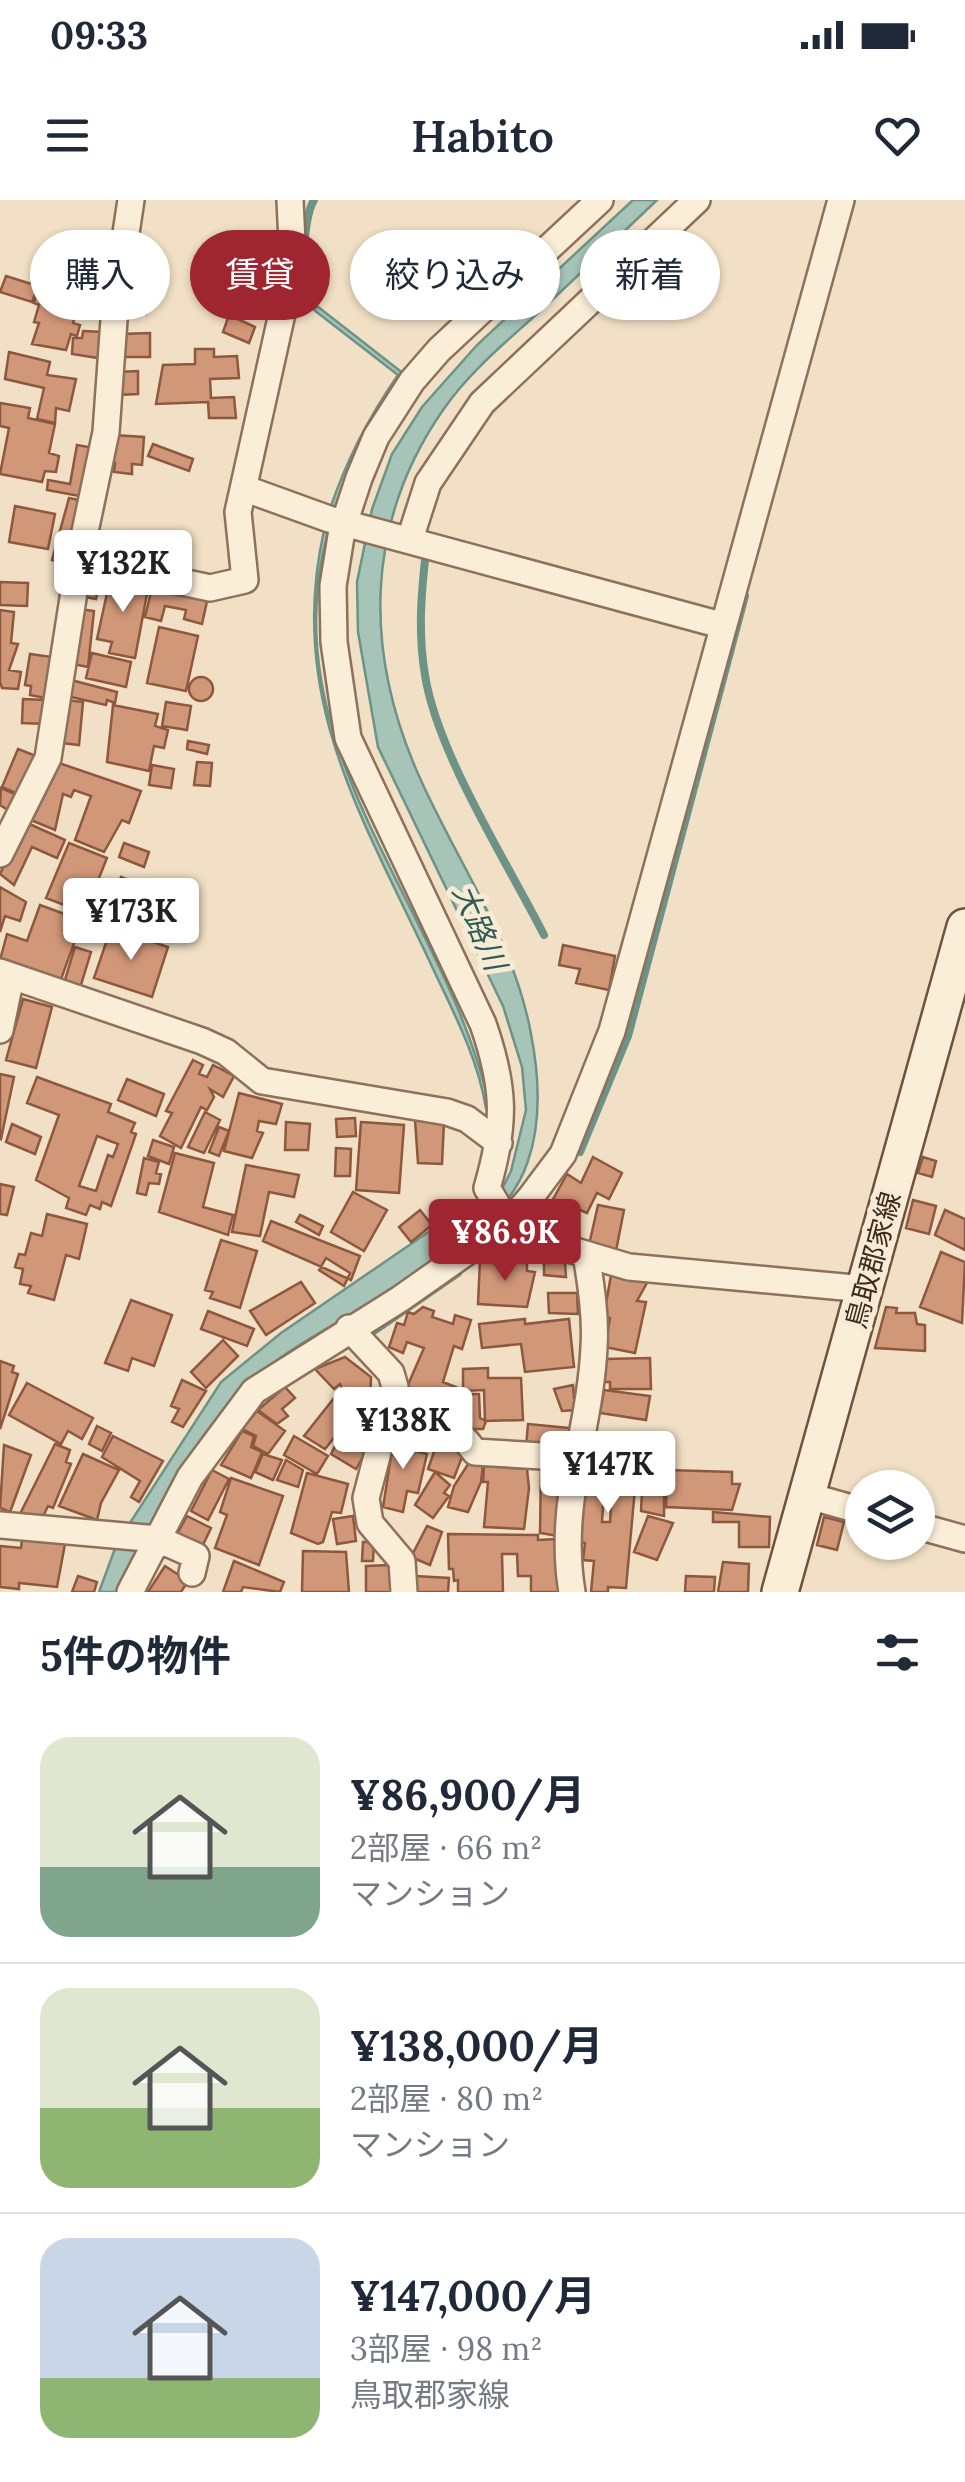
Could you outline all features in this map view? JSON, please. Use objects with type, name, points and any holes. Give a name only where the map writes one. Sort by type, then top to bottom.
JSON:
[{"type":"main road","name":"鳥取郡家線","points":[[780,1592],[964,934]]},
{"type":"street","points":[[0,854],[48,758],[79,560],[106,432],[115,306],[131,200]]},
{"type":"street","points":[[79,560],[210,588],[245,580],[238,512],[294,264],[290,200]]},
{"type":"street","points":[[600,200],[440,350],[412,382],[376,437],[345,523],[333,586],[334,642],[348,738],[483,1024],[502,1096],[500,1143],[488,1188],[506,1218],[586,1254],[629,1267],[864,1289]]},
{"type":"street","points":[[409,539],[428,483],[482,404],[698,200]]},
{"type":"street","points":[[130,1592],[190,1477],[254,1391],[348,1328],[400,1299],[506,1218],[563,1154],[612,1030],[841,200]]},
{"type":"street","points":[[246,490],[544,580],[722,625]]},
{"type":"street","points":[[0,1030],[6,975],[202,1041],[226,1052],[262,1081],[447,1112],[467,1118],[500,1143]]},
{"type":"street","points":[[572,1592],[566,1537],[594,1347],[586,1254]]},
{"type":"street","points":[[348,1328],[391,1373],[392,1398],[366,1498],[370,1523],[402,1561],[404,1592]]},
{"type":"street","points":[[392,1398],[440,1415],[459,1430],[474,1452],[576,1458]]},
{"type":"street","points":[[809,1496],[845,1506]]},
{"type":"street","points":[[0,1525],[158,1540],[196,1556],[192,1573]]},
{"type":"street","points":[[935,1531],[965,1539]]},
{"type":"water","points":[[633,200],[657,200],[625,230],[601,230]]},
{"type":"water","points":[[580,249],[580,273],[560,292],[560,268]]},
{"type":"water","points":[[330,316],[404,374],[363,433],[333,513],[329,512],[350,458],[367,425],[398,375],[327,320]]},
{"type":"water","name":"大路川","points":[[504,320],[530,320],[464,383],[417,453],[398,498],[386,543],[381,589],[382,636],[388,683],[419,776],[498,934],[523,999],[537,1081],[536,1130],[528,1161],[509,1197],[481,1229],[405,1283],[283,1356],[229,1403],[177,1479],[125,1592],[99,1592],[117,1543],[221,1382],[281,1333],[465,1207],[502,1189],[511,1171],[526,1110],[522,1067],[503,1006],[378,747],[358,632],[357,582],[372,509],[392,454],[422,407]]},
{"type":"water","points":[[324,531],[328,532],[316,611],[322,686],[342,758],[371,827],[439,965],[469,1036],[490,1108],[486,1108],[478,1073],[458,1022],[383,865],[339,760],[324,707],[315,651],[315,593]]},
{"type":"building","points":[[6,276],[30,284],[30,301],[0,292]]},
{"type":"building","points":[[74,320],[80,325],[77,336],[71,334],[66,350],[32,344],[39,323],[34,322]]},
{"type":"building","points":[[227,320],[240,320],[255,327],[249,343],[223,332]]},
{"type":"building","points":[[83,331],[104,332],[104,359],[72,354],[73,338],[82,338]]},
{"type":"building","points":[[150,333],[150,357],[120,357],[120,334]]},
{"type":"building","points":[[195,349],[214,349],[214,357],[237,356],[239,378],[210,379],[211,398],[234,397],[236,418],[209,418],[208,402],[156,404],[163,365],[195,364]]},
{"type":"building","points":[[9,352],[50,362],[47,375],[76,379],[69,411],[56,408],[55,423],[37,419],[44,388],[5,379]]},
{"type":"building","points":[[138,371],[138,394],[118,395],[117,372]]},
{"type":"building","points":[[0,403],[30,408],[28,418],[55,424],[49,453],[59,456],[56,472],[45,471],[42,482],[0,474],[9,428],[0,426]]},
{"type":"building","points":[[113,435],[144,437],[142,465],[132,464],[132,474],[114,472],[115,463],[110,462]]},
{"type":"building","points":[[153,444],[193,459],[189,471],[148,456]]},
{"type":"building","points":[[77,445],[94,448],[85,497],[47,490],[48,480],[70,484]]},
{"type":"building","points":[[69,498],[84,501],[67,563],[52,560]]},
{"type":"building","points":[[15,506],[55,514],[48,549],[9,542]]},
{"type":"building","points":[[87,566],[102,570],[96,599],[80,596]]},
{"type":"building","points":[[111,575],[149,583],[135,658],[109,653],[112,642],[97,639]]},
{"type":"building","points":[[0,582],[28,583],[27,606],[0,605]]},
{"type":"building","points":[[153,584],[208,597],[202,624],[184,619],[186,610],[165,606],[161,621],[145,617]]},
{"type":"building","points":[[80,609],[94,611],[88,667],[73,664]]},
{"type":"building","points":[[0,610],[14,612],[11,643],[18,644],[9,670],[21,672],[18,689],[2,688],[0,682]]},
{"type":"building","points":[[159,627],[198,636],[186,691],[147,683]]},
{"type":"building","points":[[92,653],[131,662],[126,687],[86,678]]},
{"type":"building","points":[[30,654],[52,657],[46,698],[30,695],[31,686],[25,685]]},
{"type":"building","points":[[201,677],[210,680],[210,698],[201,701],[192,698],[189,689],[192,680]]},
{"type":"building","points":[[71,680],[117,692],[115,703],[107,700],[106,705],[67,696]]},
{"type":"building","points":[[23,699],[46,700],[45,724],[22,723]]},
{"type":"building","points":[[66,700],[83,702],[79,745],[61,743]]},
{"type":"building","points":[[166,702],[191,706],[187,730],[162,726]]},
{"type":"building","points":[[113,705],[158,714],[155,726],[168,730],[164,748],[154,746],[149,771],[107,762]]},
{"type":"building","points":[[188,741],[209,745],[207,754],[187,749]]},
{"type":"building","points":[[18,749],[36,756],[20,795],[2,787]]},
{"type":"building","points":[[56,762],[141,791],[129,823],[122,820],[104,852],[75,840],[91,796],[74,790],[71,797],[63,794],[55,830],[26,818]]},
{"type":"building","points":[[197,762],[212,763],[210,786],[194,785]]},
{"type":"building","points":[[152,765],[174,769],[171,788],[149,785]]},
{"type":"building","points":[[1,788],[17,795],[11,812],[0,805]]},
{"type":"building","points":[[25,822],[65,840],[57,858],[32,847],[14,885],[0,874]]},
{"type":"building","points":[[69,843],[107,858],[85,913],[46,898]]},
{"type":"building","points":[[124,843],[149,852],[144,867],[119,857]]},
{"type":"building","points":[[121,877],[139,884],[129,914],[111,907]]},
{"type":"building","points":[[0,887],[26,902],[20,921],[5,916],[0,932]]},
{"type":"building","points":[[95,893],[111,899],[103,922],[87,915]]},
{"type":"building","points":[[40,905],[70,916],[64,930],[77,935],[60,982],[0,960],[7,934],[27,941]]},
{"type":"building","points":[[111,928],[168,947],[152,997],[94,978]]},
{"type":"building","points":[[563,945],[615,956],[609,990],[576,983],[580,969],[559,965]]},
{"type":"building","points":[[75,947],[91,952],[80,988],[64,983]]},
{"type":"building","points":[[23,999],[52,1007],[36,1068],[6,1060]]},
{"type":"building","points":[[193,1060],[203,1065],[199,1074],[207,1077],[213,1065],[234,1076],[223,1097],[210,1089],[214,1097],[207,1110],[201,1107],[181,1148],[160,1136],[172,1113],[166,1111]]},
{"type":"building","points":[[0,1074],[14,1077],[1,1139],[0,1138]]},
{"type":"building","points":[[37,1077],[111,1104],[108,1112],[135,1123],[131,1132],[136,1134],[111,1206],[102,1202],[100,1209],[90,1205],[86,1215],[66,1208],[69,1198],[36,1180],[59,1115],[27,1103]],"holes":[[[97,1136],[118,1144],[113,1157],[108,1155],[96,1191],[79,1186]]]},
{"type":"building","points":[[127,1079],[164,1094],[156,1116],[118,1100]]},
{"type":"building","points":[[239,1093],[282,1104],[276,1124],[259,1121],[257,1131],[263,1133],[252,1158],[224,1151]]},
{"type":"building","points":[[205,1112],[220,1120],[204,1153],[188,1147]]},
{"type":"building","points":[[355,1118],[356,1136],[337,1137],[336,1119]]},
{"type":"building","points":[[415,1120],[444,1122],[442,1164],[418,1163]]},
{"type":"building","points":[[286,1122],[310,1124],[308,1150],[285,1150]]},
{"type":"building","points":[[361,1122],[404,1125],[399,1193],[356,1190]]},
{"type":"building","points":[[12,1124],[41,1137],[35,1154],[6,1142]]},
{"type":"building","points":[[219,1127],[229,1131],[219,1156],[209,1152]]},
{"type":"building","points":[[153,1140],[174,1147],[169,1164],[148,1156]]},
{"type":"building","points":[[336,1148],[351,1149],[350,1176],[335,1176]]},
{"type":"building","points":[[175,1153],[214,1163],[203,1207],[233,1215],[228,1235],[159,1212]]},
{"type":"building","points":[[593,1157],[622,1173],[609,1199],[597,1193],[587,1213],[578,1209],[575,1214],[552,1201],[567,1174],[581,1183]]},
{"type":"building","points":[[923,1157],[936,1161],[932,1177],[918,1173]]},
{"type":"building","points":[[144,1158],[159,1162],[156,1173],[161,1174],[159,1184],[149,1183],[146,1195],[137,1193]]},
{"type":"building","points":[[246,1165],[299,1175],[294,1197],[269,1192],[260,1236],[232,1232]]},
{"type":"building","points":[[0,1184],[14,1187],[7,1215],[0,1214]]},
{"type":"building","points":[[353,1192],[387,1210],[364,1251],[331,1232]]},
{"type":"building","points":[[913,1200],[936,1206],[929,1234],[906,1228]]},
{"type":"building","points":[[598,1205],[624,1210],[616,1251],[589,1245]]},
{"type":"building","points":[[420,1210],[432,1225],[411,1242],[399,1227]]},
{"type":"building","points":[[945,1210],[965,1219],[965,1250],[935,1235]]},
{"type":"building","points":[[47,1214],[87,1224],[79,1259],[66,1255],[54,1300],[28,1293],[31,1286],[20,1284],[23,1269],[15,1267],[19,1254],[25,1255],[31,1233],[42,1236]]},
{"type":"building","points":[[300,1215],[323,1226],[319,1235],[296,1222]]},
{"type":"building","points":[[271,1221],[360,1256],[351,1280],[263,1241]]},
{"type":"building","points":[[221,1240],[257,1251],[240,1308],[210,1298],[213,1292],[205,1290]]},
{"type":"building","points":[[941,1252],[965,1262],[962,1323],[920,1307]]},
{"type":"building","points":[[326,1258],[350,1273],[344,1286],[319,1270]]},
{"type":"building","points":[[480,1260],[527,1263],[527,1271],[535,1272],[527,1307],[478,1304]]},
{"type":"building","points":[[565,1262],[566,1277],[544,1275],[544,1263]]},
{"type":"building","points":[[611,1275],[648,1281],[637,1301],[646,1302],[635,1353],[605,1347],[610,1318],[604,1316]]},
{"type":"building","points":[[301,1282],[315,1303],[266,1335],[250,1311]]},
{"type":"building","points":[[548,1293],[577,1293],[578,1314],[549,1313]]},
{"type":"building","points":[[131,1300],[172,1315],[154,1366],[132,1358],[128,1371],[105,1363]]},
{"type":"building","points":[[423,1307],[434,1311],[432,1317],[453,1324],[455,1315],[471,1320],[462,1349],[454,1346],[443,1382],[458,1388],[454,1403],[407,1387],[424,1348],[407,1342],[403,1353],[389,1347],[397,1323],[404,1325],[408,1312],[414,1314]]},
{"type":"building","points":[[886,1307],[897,1308],[896,1313],[915,1313],[917,1324],[925,1325],[925,1351],[875,1348]]},
{"type":"building","points":[[208,1311],[254,1329],[247,1346],[201,1329]]},
{"type":"building","points":[[525,1319],[525,1324],[569,1319],[574,1367],[525,1372],[521,1344],[482,1348],[479,1324]]},
{"type":"building","points":[[223,1340],[238,1356],[206,1388],[191,1372]]},
{"type":"building","points":[[345,1357],[371,1377],[370,1407],[349,1440],[337,1434],[325,1449],[304,1436],[342,1388],[340,1384],[334,1389],[315,1369]]},
{"type":"building","points":[[650,1358],[651,1389],[610,1389],[610,1382],[604,1382],[604,1359]]},
{"type":"building","points":[[0,1361],[14,1366],[12,1372],[18,1374],[0,1429]]},
{"type":"building","points":[[488,1368],[488,1378],[521,1378],[523,1420],[485,1421],[484,1390],[463,1391],[463,1369]]},
{"type":"building","points":[[182,1380],[206,1391],[183,1427],[172,1422],[179,1409],[171,1406]]},
{"type":"building","points":[[27,1383],[93,1418],[82,1439],[68,1431],[61,1444],[9,1415]]},
{"type":"building","points":[[573,1385],[575,1410],[562,1411],[554,1389]]},
{"type":"building","points":[[285,1387],[295,1398],[282,1409],[288,1416],[277,1424],[258,1410]]},
{"type":"building","points":[[604,1390],[650,1396],[646,1420],[600,1413]]},
{"type":"building","points":[[463,1394],[479,1394],[480,1418],[486,1421],[483,1429],[468,1429],[468,1418],[459,1417]]},
{"type":"building","points":[[257,1411],[285,1431],[268,1454],[253,1446],[256,1436],[242,1429]]},
{"type":"building","points":[[400,1412],[420,1417],[415,1434],[396,1429]]},
{"type":"building","points":[[436,1422],[465,1449],[454,1478],[428,1469],[435,1449],[426,1446]]},
{"type":"building","points":[[528,1424],[570,1428],[568,1447],[526,1447]]},
{"type":"building","points":[[97,1426],[111,1433],[102,1451],[89,1444]]},
{"type":"building","points":[[242,1431],[254,1436],[251,1447],[262,1452],[251,1478],[221,1465]]},
{"type":"building","points":[[395,1432],[413,1436],[410,1450],[427,1454],[418,1493],[407,1491],[403,1512],[383,1507]]},
{"type":"building","points":[[113,1436],[163,1461],[139,1502],[131,1497],[140,1481],[102,1457]]},
{"type":"building","points":[[294,1436],[328,1456],[317,1474],[284,1455]]},
{"type":"building","points":[[339,1438],[365,1453],[356,1469],[331,1454]]},
{"type":"building","points":[[55,1444],[70,1450],[66,1462],[71,1464],[53,1508],[48,1506],[41,1521],[20,1514]]},
{"type":"building","points":[[4,1445],[31,1455],[10,1512],[0,1508]]},
{"type":"building","points":[[595,1445],[638,1455],[626,1588],[608,1587],[608,1592],[591,1592],[594,1561],[583,1560],[585,1543],[578,1542],[583,1477],[588,1478]],"holes":[[[605,1477],[619,1478],[617,1490],[612,1490],[610,1522],[602,1522]]]},
{"type":"building","points":[[83,1454],[119,1470],[101,1503],[97,1520],[59,1506]]},
{"type":"building","points":[[263,1454],[282,1460],[273,1480],[255,1472]]},
{"type":"building","points":[[472,1458],[483,1465],[481,1482],[468,1512],[448,1507],[454,1486]]},
{"type":"building","points":[[286,1460],[303,1470],[298,1487],[277,1480]]},
{"type":"building","points":[[484,1466],[527,1469],[524,1529],[484,1527],[488,1482],[483,1482]]},
{"type":"building","points":[[541,1466],[561,1471],[558,1536],[540,1533]]},
{"type":"building","points":[[212,1470],[229,1479],[208,1520],[191,1511]]},
{"type":"building","points":[[667,1470],[732,1472],[732,1484],[740,1484],[732,1510],[666,1507]]},
{"type":"building","points":[[435,1472],[450,1485],[444,1493],[449,1496],[433,1518],[415,1505]]},
{"type":"building","points":[[307,1473],[348,1484],[341,1513],[332,1512],[323,1542],[318,1544],[291,1533]]},
{"type":"building","points":[[643,1473],[664,1475],[664,1516],[641,1511]]},
{"type":"building","points":[[231,1478],[283,1496],[259,1565],[215,1548],[227,1515],[220,1512]]},
{"type":"building","points":[[713,1512],[770,1517],[769,1547],[739,1547],[739,1522],[713,1522]]},
{"type":"building","points":[[187,1516],[211,1528],[201,1549],[176,1536]]},
{"type":"building","points":[[353,1516],[356,1541],[337,1544],[333,1519]]},
{"type":"building","points":[[648,1516],[673,1523],[657,1560],[634,1552]]},
{"type":"building","points":[[824,1517],[844,1522],[837,1550],[817,1545]]},
{"type":"building","points":[[427,1526],[442,1532],[430,1565],[411,1557]]},
{"type":"building","points":[[448,1534],[538,1535],[538,1540],[557,1539],[559,1592],[531,1592],[531,1576],[518,1576],[517,1554],[502,1554],[503,1592],[458,1592],[458,1580],[454,1581],[453,1569],[449,1569]]},
{"type":"building","points":[[22,1539],[65,1544],[57,1587],[19,1583],[19,1589],[0,1587],[0,1546],[21,1548]]},
{"type":"building","points":[[363,1542],[374,1542],[373,1561],[362,1561]]},
{"type":"building","points":[[303,1551],[346,1552],[349,1592],[302,1592]]},
{"type":"building","points":[[234,1561],[284,1582],[280,1592],[243,1587],[241,1592],[223,1592]]},
{"type":"building","points":[[723,1562],[749,1564],[748,1592],[718,1592]]},
{"type":"building","points":[[390,1565],[391,1592],[366,1592],[366,1566]]},
{"type":"building","points":[[165,1566],[188,1581],[181,1592],[148,1592]]},
{"type":"building","points":[[78,1576],[97,1582],[94,1592],[72,1592]]},
{"type":"building","points":[[415,1576],[449,1578],[448,1592],[414,1592]]},
{"type":"building","points":[[686,1576],[715,1577],[714,1592],[685,1592]]},
{"type":"waterway","points":[[306,230],[314,200]]},
{"type":"waterway","points":[[426,552],[422,644],[432,706],[475,807],[544,935]]},
{"type":"waterway","points":[[580,1152],[628,1036],[745,596]]},
{"type":"waterway","points":[[489,1250],[509,1243]]},
{"type":"waterway","points":[[371,1333],[458,1273]]}]
